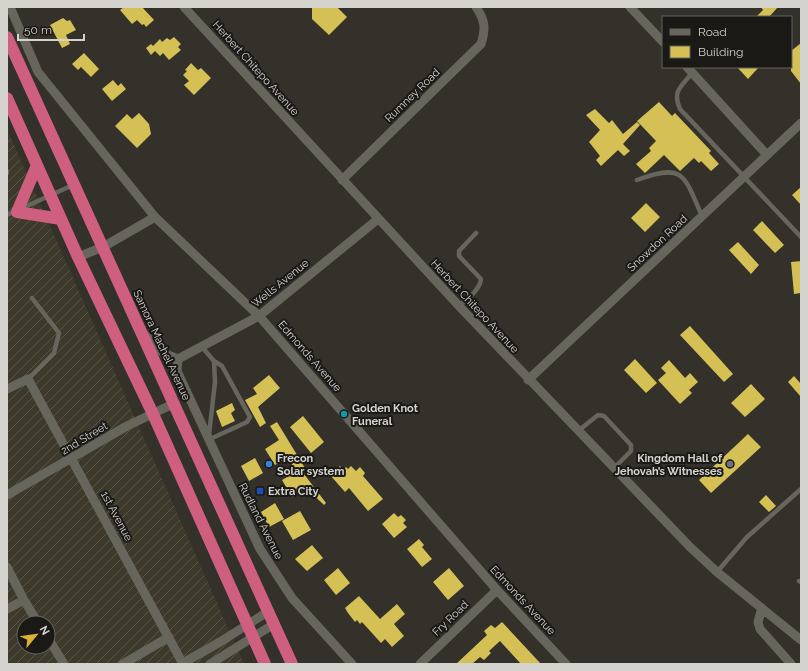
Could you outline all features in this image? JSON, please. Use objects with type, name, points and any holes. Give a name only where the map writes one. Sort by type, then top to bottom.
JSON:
[{"type":"highway","name":"Samora Machel Avenue","points":[[7,37],[175,403],[292,664]]},
{"type":"highway","points":[[8,102],[78,257],[153,414],[265,664]]},
{"type":"highway","points":[[37,165],[12,213],[61,219]]},
{"type":"street","name":"Edmonds Avenue","points":[[10,7],[38,72],[155,217],[259,316],[497,590],[566,664]]},
{"type":"street","name":"Herbert Chitepo Avenue","points":[[184,7],[528,380],[690,547],[717,572],[801,640]]},
{"type":"street","name":"Rumney Road","points":[[342,180],[481,44],[485,31],[484,20],[476,7]]},
{"type":"street","points":[[630,7],[662,41]]},
{"type":"street","points":[[689,70],[767,155]]},
{"type":"street","name":"Snowdon Road","points":[[528,380],[801,123]]},
{"type":"street","points":[[78,257],[103,247],[155,217]]},
{"type":"street","name":"Wells Avenue","points":[[178,359],[259,316],[378,219]]},
{"type":"street","points":[[142,332],[163,353],[178,359]]},
{"type":"street","name":"Rudland Avenue","points":[[178,359],[177,371],[260,549],[275,575],[292,598],[352,664]]},
{"type":"street","points":[[7,389],[28,380]]},
{"type":"street","name":"1st Avenue","points":[[28,380],[73,459],[183,663]]},
{"type":"street","name":"2nd Street","points":[[7,495],[73,459],[127,426],[175,403]]},
{"type":"street","points":[[7,566],[33,615]]},
{"type":"street","name":"Fry Road","points":[[420,664],[497,590]]},
{"type":"street","points":[[7,609],[24,600]]},
{"type":"street","points":[[762,608],[758,622],[760,630],[791,664]]},
{"type":"street","points":[[183,663],[247,626],[269,611]]},
{"type":"street","points":[[210,664],[274,624]]},
{"type":"street","points":[[123,664],[169,637]]},
{"type":"street","points":[[56,651],[64,664]]},
{"type":"lane","points":[[689,70],[677,92],[676,99],[680,109],[801,236]]},
{"type":"lane","points":[[637,180],[658,172],[672,171],[686,181],[702,216]]},
{"type":"lane","points":[[12,213],[74,184]]},
{"type":"lane","points":[[459,306],[474,292],[481,279],[460,256],[459,251],[476,233]]},
{"type":"lane","points":[[28,380],[54,352],[59,333],[32,298]]},
{"type":"lane","points":[[202,347],[214,361],[222,366],[250,417],[247,422],[208,440]]},
{"type":"lane","points":[[208,440],[215,382],[214,361]]},
{"type":"lane","points":[[578,431],[598,415],[604,416],[631,444],[632,448],[631,451],[614,468]]},
{"type":"lane","points":[[717,572],[747,537],[801,489]]},
{"type":"shaded area","points":[[7,129],[244,664],[7,664]]},
{"type":"building","points":[[124,7],[142,7],[154,20],[146,27],[137,20],[132,24],[120,10]]},
{"type":"building","points":[[312,7],[337,7],[347,17],[329,35],[312,19]]},
{"type":"building","points":[[761,7],[778,7],[770,16],[757,16],[763,10]]},
{"type":"building","points":[[63,18],[67,21],[70,20],[76,30],[66,35],[70,44],[62,48],[50,25]]},
{"type":"building","points":[[174,37],[181,44],[178,47],[181,50],[169,60],[163,53],[160,56],[155,51],[151,55],[146,48],[151,44],[153,46],[160,39],[162,42],[167,38],[170,40]]},
{"type":"building","points":[[801,43],[801,84],[791,71],[792,50]]},
{"type":"building","points":[[84,53],[99,69],[91,77],[81,67],[78,70],[72,64]]},
{"type":"building","points":[[191,63],[198,70],[201,68],[211,78],[194,95],[184,85],[189,81],[183,75]]},
{"type":"building","points":[[738,68],[758,68],[748,79]]},
{"type":"building","points":[[113,80],[118,86],[121,83],[126,89],[112,101],[102,89]]},
{"type":"building","points":[[659,102],[672,116],[675,113],[711,151],[709,153],[719,164],[711,171],[701,161],[699,163],[694,158],[680,171],[664,155],[645,173],[636,164],[651,151],[649,148],[656,141],[637,121]]},
{"type":"building","points":[[595,109],[609,123],[612,120],[623,134],[637,122],[640,125],[623,144],[630,151],[624,156],[618,150],[601,166],[596,160],[600,156],[589,142],[600,130],[586,115]]},
{"type":"building","points":[[139,113],[149,124],[151,134],[137,148],[115,126],[127,114],[132,119]]},
{"type":"building","points":[[801,187],[801,205],[792,195]]},
{"type":"building","points":[[646,203],[660,217],[645,232],[631,218]]},
{"type":"building","points":[[762,221],[784,245],[775,253],[753,230]]},
{"type":"building","points":[[738,242],[759,265],[751,274],[729,250]]},
{"type":"building","points":[[801,261],[801,293],[794,294],[791,262]]},
{"type":"building","points":[[690,326],[733,374],[724,382],[680,335]]},
{"type":"building","points":[[635,359],[657,383],[646,393],[624,370]]},
{"type":"building","points":[[669,360],[685,378],[690,373],[698,382],[689,390],[692,393],[680,404],[658,380],[666,373],[661,368]]},
{"type":"building","points":[[269,375],[280,388],[258,407],[266,423],[260,427],[245,400],[257,394],[253,388]]},
{"type":"building","points":[[794,376],[801,384],[801,397],[788,382]]},
{"type":"building","points":[[751,384],[765,399],[745,417],[731,403]]},
{"type":"building","points":[[232,403],[235,410],[231,413],[235,421],[222,427],[216,411]]},
{"type":"building","points":[[303,416],[324,442],[311,453],[290,427]]},
{"type":"building","points":[[277,422],[305,468],[301,470],[326,503],[324,505],[307,489],[292,497],[282,480],[296,472],[288,457],[275,465],[265,449],[279,440],[270,426]]},
{"type":"building","name":"Kingdom Hall of Jehovah’s Witnesses","points":[[748,434],[761,447],[711,493],[699,480]]},
{"type":"building","points":[[255,458],[263,473],[249,481],[241,466]]},
{"type":"building","points":[[340,466],[343,470],[346,467],[348,469],[351,466],[356,471],[360,467],[365,473],[363,476],[383,499],[368,511],[349,488],[345,492],[330,475]]},
{"type":"building","points":[[766,495],[776,506],[769,512],[759,502]]},
{"type":"building","points":[[275,503],[284,519],[269,527],[261,512]]},
{"type":"building","points":[[300,511],[311,530],[293,540],[282,521]]},
{"type":"building","points":[[394,513],[398,517],[401,515],[406,520],[403,523],[407,527],[394,538],[382,524]]},
{"type":"building","points":[[419,539],[424,545],[422,547],[432,559],[422,567],[407,549]]},
{"type":"building","points":[[312,545],[323,558],[307,571],[295,559]]},
{"type":"building","points":[[338,568],[350,583],[336,595],[324,580]]},
{"type":"building","points":[[449,568],[464,586],[448,600],[433,582]]},
{"type":"building","points":[[359,596],[380,619],[397,604],[405,614],[394,624],[404,636],[392,647],[385,639],[381,643],[362,622],[360,624],[357,620],[355,622],[348,613],[345,608]]},
{"type":"building","points":[[502,622],[541,664],[521,664],[500,641],[489,651],[491,653],[484,660],[480,657],[472,664],[456,664],[487,635],[484,631],[491,625],[495,628]]},
{"type":"place","name":"Golden Knot Funeral","points":[[344,414]]},
{"type":"place","name":"Frecon Solar system","points":[[269,464]]},
{"type":"place","name":"Kingdom Hall of Jehovah’s Witnesses","points":[[730,464]]},
{"type":"place","name":"Extra City","points":[[260,491]]}]
